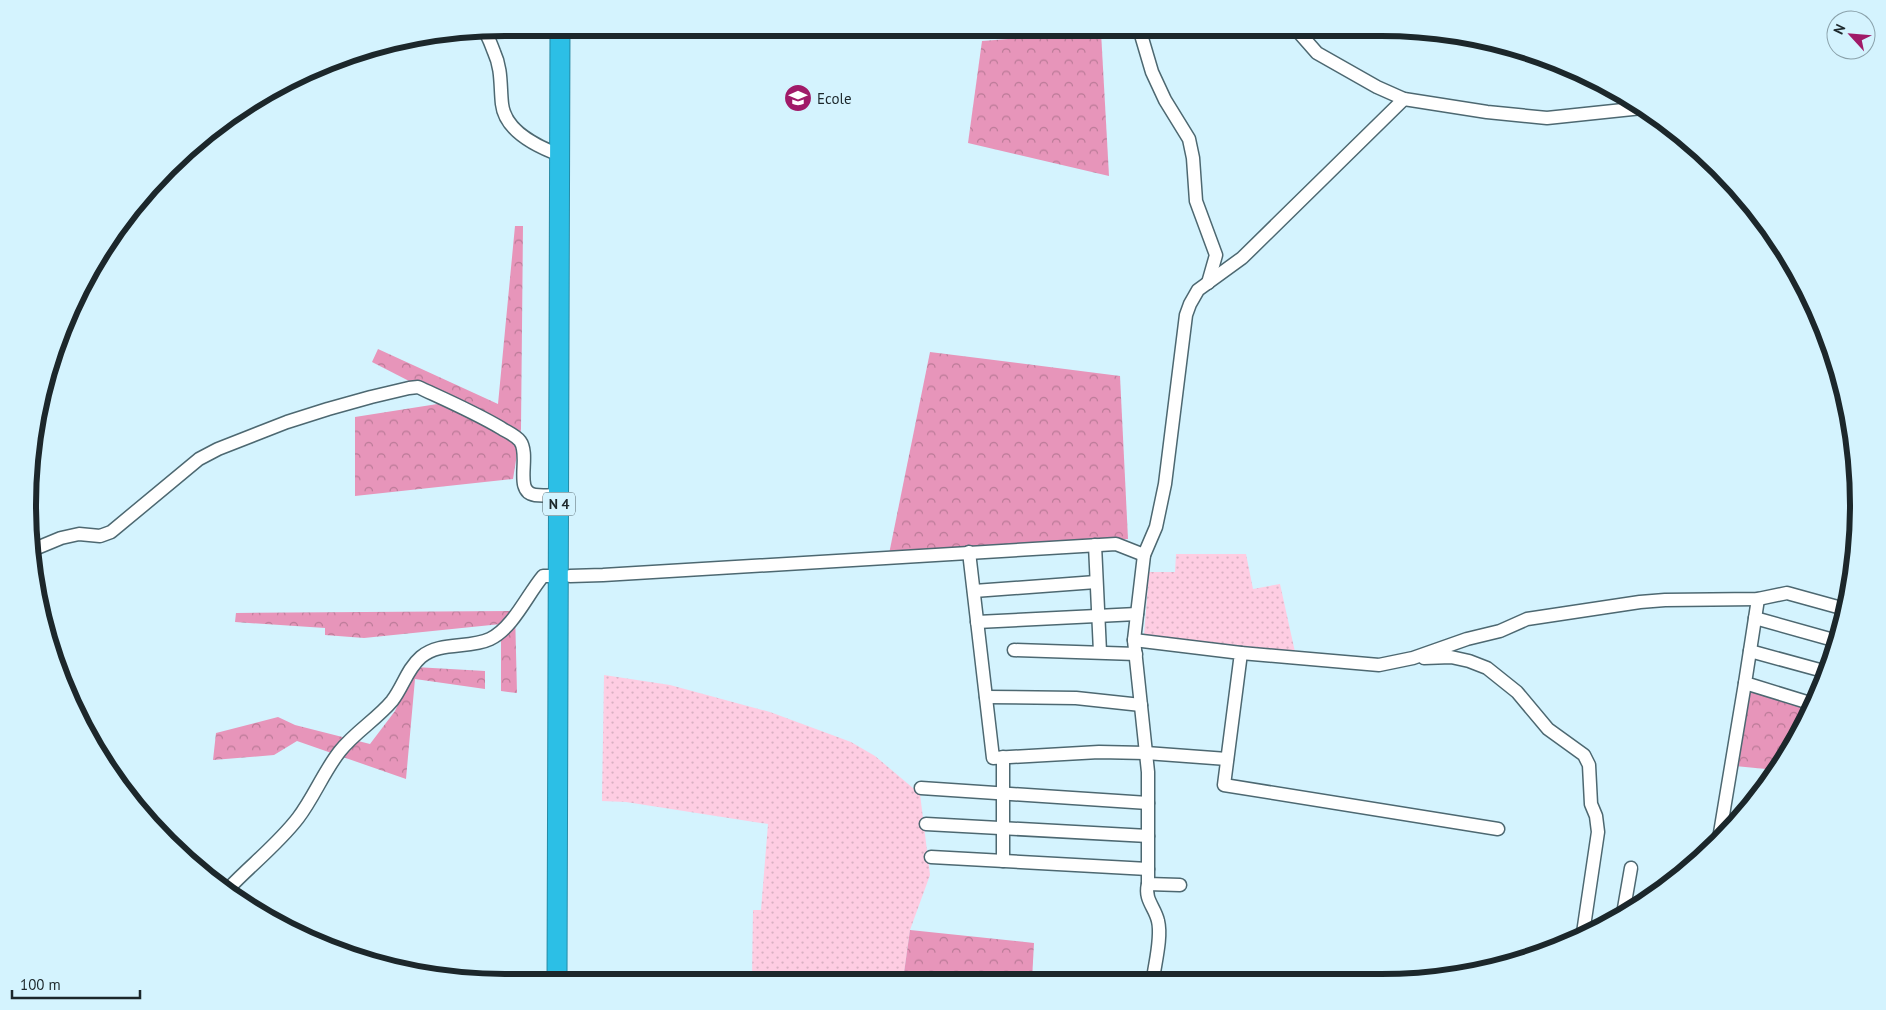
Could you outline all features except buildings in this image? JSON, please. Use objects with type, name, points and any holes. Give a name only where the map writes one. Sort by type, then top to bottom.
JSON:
[{"type":"highway","name":"N 4","points":[[560,36],[559,495],[564,576],[568,600],[570,974]]},
{"type":"highway","name":"N 4","points":[[557,974],[573,204],[572,36]]},
{"type":"street","points":[[1141,36],[1152,72],[1165,100],[1189,139],[1193,158],[1196,201],[1216,255],[1208,283]]},
{"type":"street","points":[[1302,36],[1317,53],[1404,99],[1487,112],[1547,118],[1631,109]]},
{"type":"street","points":[[487,37],[498,61],[502,107],[507,118],[518,132],[538,147],[560,155]]},
{"type":"street","points":[[1154,974],[1160,928],[1158,918],[1146,893],[1148,884],[1148,803],[1146,753],[1134,640],[1144,555],[1156,527],[1165,484],[1186,315],[1198,290],[1242,258],[1404,99]]},
{"type":"street","points":[[38,547],[61,538],[79,534],[100,536],[111,532],[199,459],[218,449],[287,422],[371,397],[418,387],[479,416],[516,437],[522,443],[525,458],[523,483],[526,490],[533,495],[559,495]]},
{"type":"street","points":[[232,885],[250,866],[278,842],[299,817],[338,752],[350,738],[392,701],[409,670],[422,656],[453,645],[480,642],[498,634],[518,611],[543,576],[718,569],[1116,544],[1144,555]]},
{"type":"street","points":[[1094,545],[1100,652]]},
{"type":"street","points":[[969,552],[993,758],[1099,752],[1146,753],[1228,759]]},
{"type":"street","points":[[974,591],[1096,582]]},
{"type":"street","points":[[1134,640],[1241,653],[1379,665],[1413,658],[1467,639],[1500,631],[1527,619],[1665,600],[1758,599],[1786,593],[1838,607]]},
{"type":"street","points":[[1721,827],[1758,599]]},
{"type":"street","points":[[977,622],[1137,614]]},
{"type":"street","points":[[1755,618],[1830,639]]},
{"type":"street","points":[[1014,650],[1136,654]]},
{"type":"street","points":[[1750,651],[1820,670]]},
{"type":"street","points":[[1241,653],[1224,785],[1498,829]]},
{"type":"street","points":[[1413,658],[1451,657],[1469,661],[1486,668],[1517,692],[1548,729],[1584,755],[1589,765],[1591,804],[1596,816],[1598,832],[1584,927]]},
{"type":"street","points":[[1745,683],[1806,702]]},
{"type":"street","points":[[986,697],[1076,698],[1141,705]]},
{"type":"street","points":[[1003,758],[1003,861]]},
{"type":"street","points":[[920,788],[1148,803]]},
{"type":"street","points":[[926,824],[1148,836]]},
{"type":"street","points":[[931,857],[1148,869]]},
{"type":"street","points":[[1625,905],[1631,868]]},
{"type":"street","points":[[1148,884],[1180,885]]},
{"type":"shaded area","points":[[1176,554],[1246,554],[1253,589],[1280,584],[1295,652],[1144,635],[1149,572],[1175,572]]},
{"type":"shaded area","points":[[604,675],[670,685],[770,712],[851,742],[875,756],[920,794],[930,875],[910,930],[904,974],[752,974],[753,910],[761,910],[768,824],[626,802],[602,801]]},
{"type":"green space","points":[[1048,36],[1101,36],[1109,176],[968,143],[982,41]]},
{"type":"green space","points":[[515,226],[523,226],[521,429],[513,479],[355,496],[355,417],[450,402],[372,362],[378,349],[498,404]]},
{"type":"green space","points":[[930,352],[1120,376],[1128,539],[889,554]]},
{"type":"green space","points":[[515,611],[517,693],[501,691],[501,624],[364,638],[325,635],[325,628],[235,622],[236,613]]},
{"type":"green space","points":[[415,667],[485,671],[485,689],[415,679],[406,779],[297,741],[274,755],[213,760],[216,733],[278,717],[295,725],[370,744],[395,711]]},
{"type":"green space","points":[[1748,687],[1804,705],[1787,739],[1768,769],[1735,766]]},
{"type":"green space","points":[[910,930],[1034,943],[1032,974],[904,974]]},
{"type":"place","name":"Ecole","points":[[798,98]]}]
